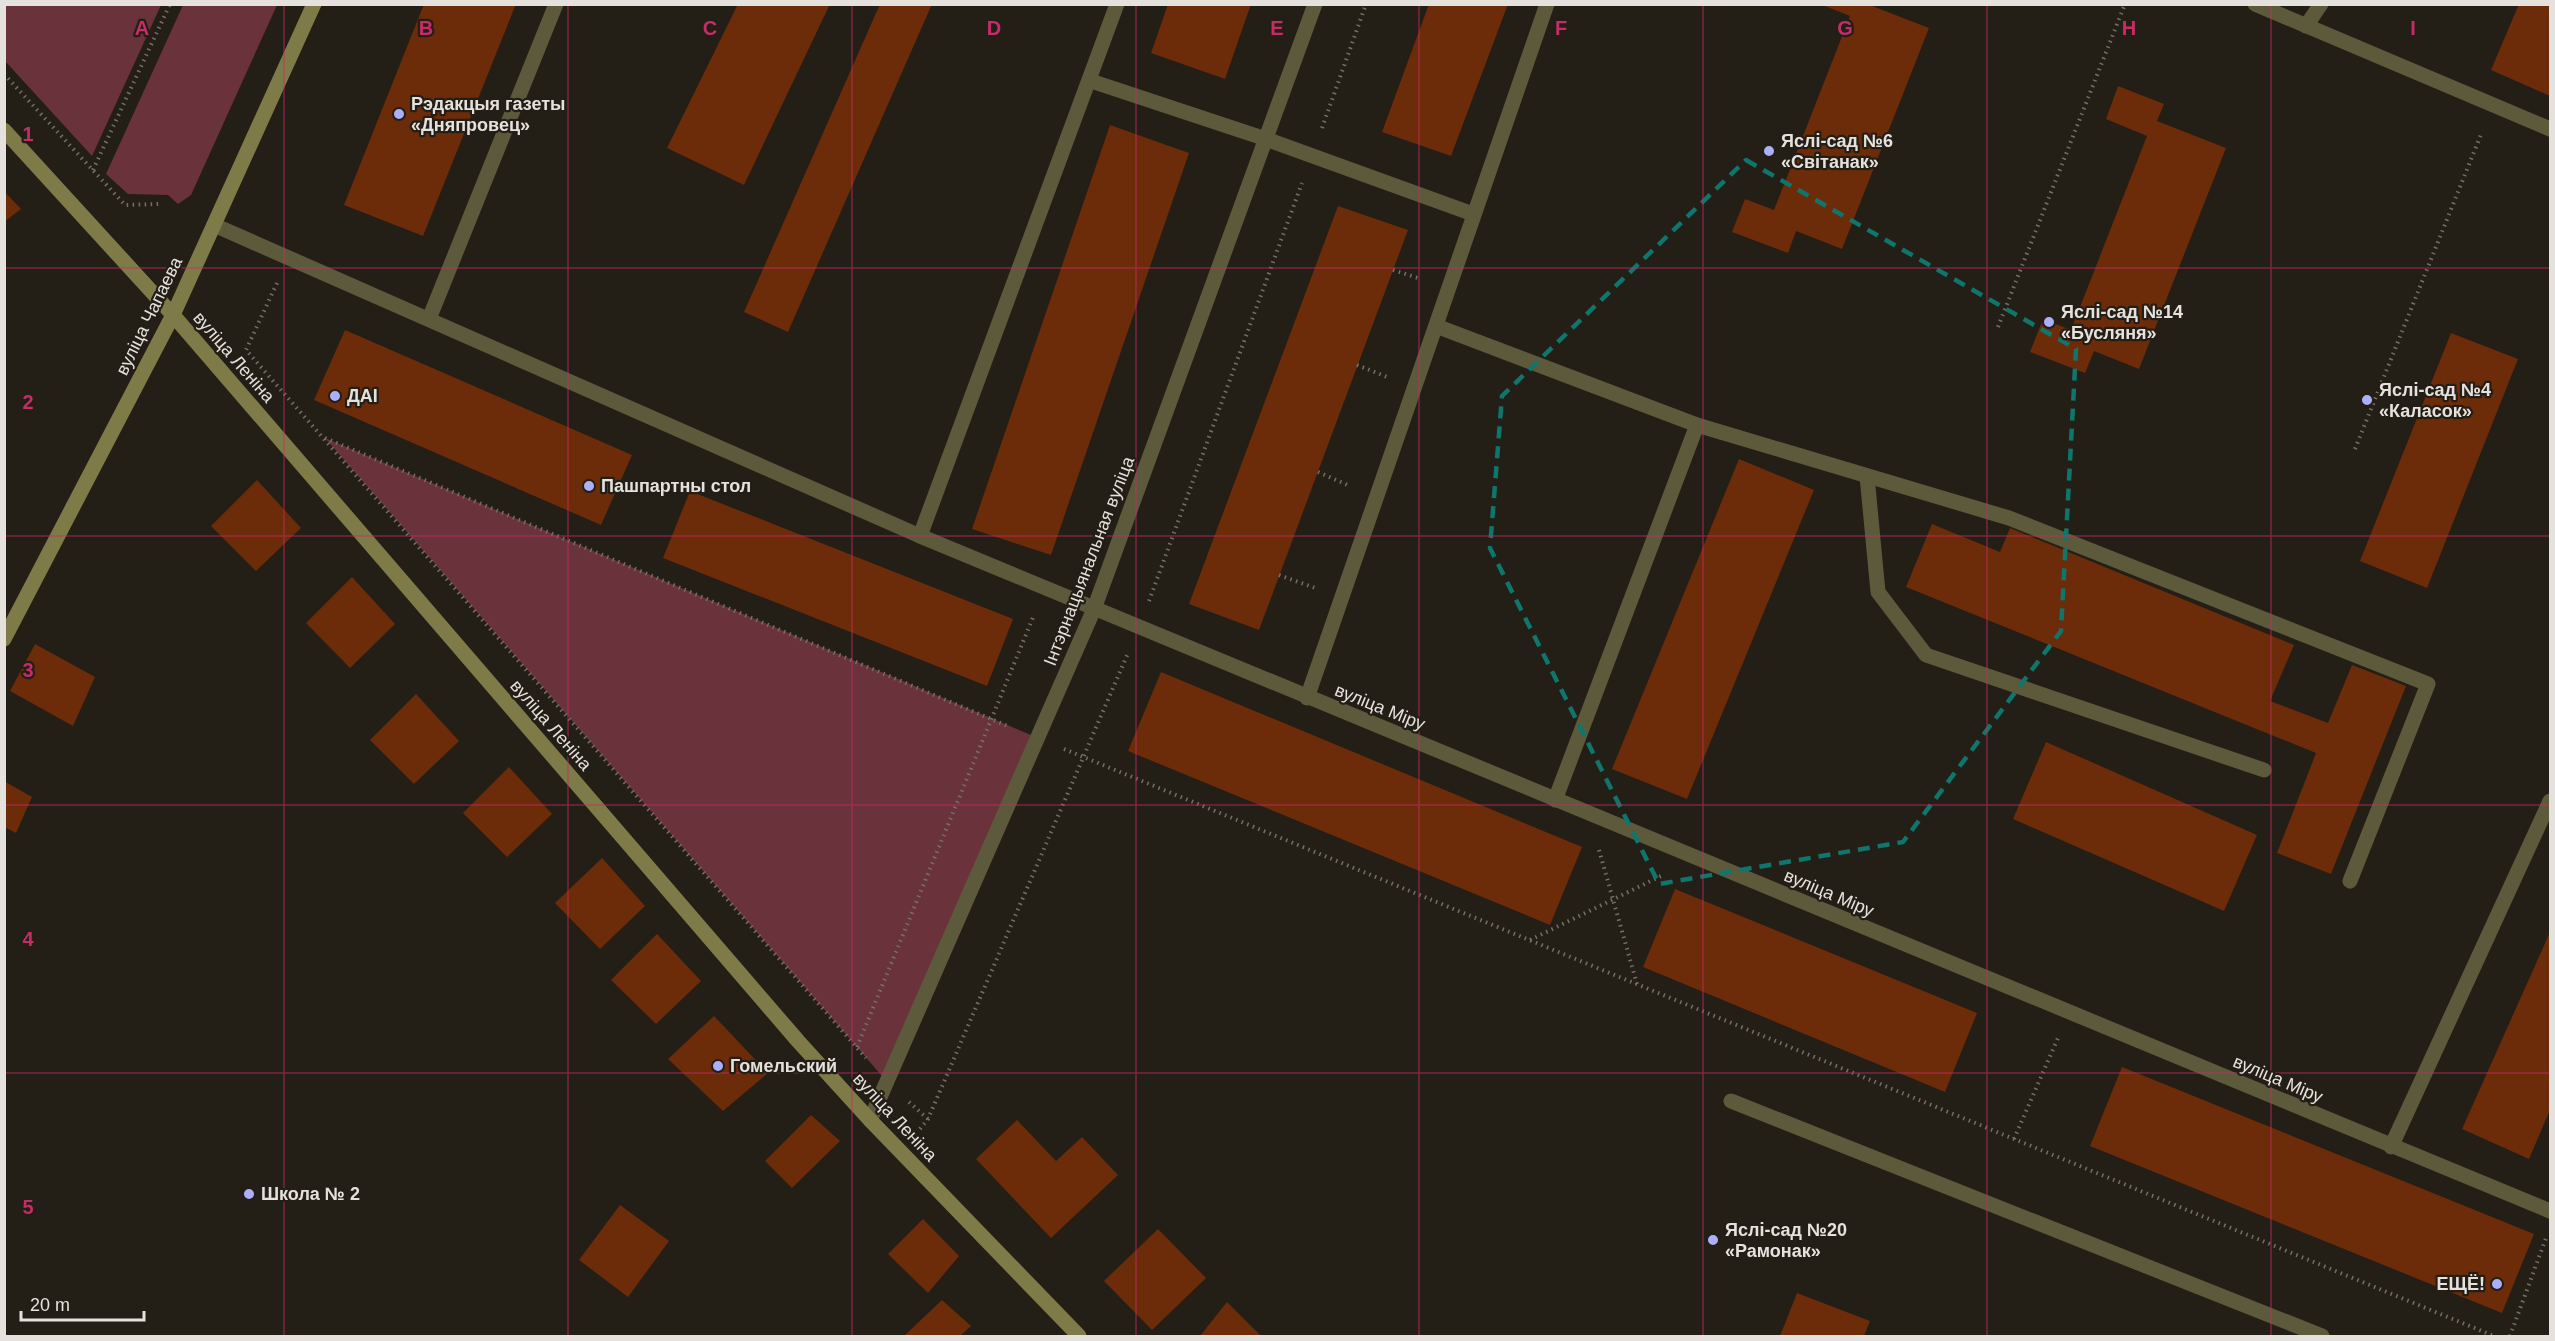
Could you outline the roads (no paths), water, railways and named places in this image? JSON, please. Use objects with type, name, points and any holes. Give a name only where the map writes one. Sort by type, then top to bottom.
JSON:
[{"type":"street","name":"вуліца Чапаева","points":[[4,639],[173,315],[314,4]]},
{"type":"street","points":[[429,320],[556,4]]},
{"type":"street","points":[[920,536],[1091,81],[1117,4]]},
{"type":"street","name":"Інтэрнацыянальная вуліца","points":[[870,1120],[1094,609],[1316,4]]},
{"type":"street","points":[[1307,698],[1547,4]]},
{"type":"street","points":[[2255,4],[2550,129]]},
{"type":"street","points":[[2306,26],[2320,4]]},
{"type":"street","points":[[1091,81],[1266,139],[1473,214]]},
{"type":"street","name":"вуліца Леніна","points":[[4,130],[173,315],[790,1032],[870,1120],[1079,1336]]},
{"type":"street","name":"вуліца Міру","points":[[214,225],[920,536],[2069,1014],[2550,1211]]},
{"type":"street","points":[[1436,326],[1697,425],[2008,518],[2428,684],[2350,881]]},
{"type":"street","points":[[1555,800],[1697,425]]},
{"type":"street","points":[[1867,476],[1878,592],[1926,655],[2264,770]]},
{"type":"street","points":[[2391,1147],[2550,801]]},
{"type":"street","points":[[1731,1101],[2322,1336]]},
{"type":"place","name":"Рэдакцыя газеты «Дняпровец»","points":[[399,114]]},
{"type":"place","name":"Яслі-сад №6 «Світанак»","points":[[1769,151]]},
{"type":"place","name":"Яслі-сад №14 «Бусляня»","points":[[2049,322]]},
{"type":"place","name":"ДАІ","points":[[335,396]]},
{"type":"place","name":"Яслі-сад №4 «Каласок»","points":[[2367,400]]},
{"type":"place","name":"Пашпартны стол","points":[[589,486]]},
{"type":"place","name":"Гомельский","points":[[718,1066]]},
{"type":"place","name":"Школа № 2","points":[[249,1194]]},
{"type":"place","name":"Яслі-сад №20 «Рамонак»","points":[[1713,1240]]},
{"type":"place","name":"ЕЩЁ!","points":[[2497,1284]]}]
